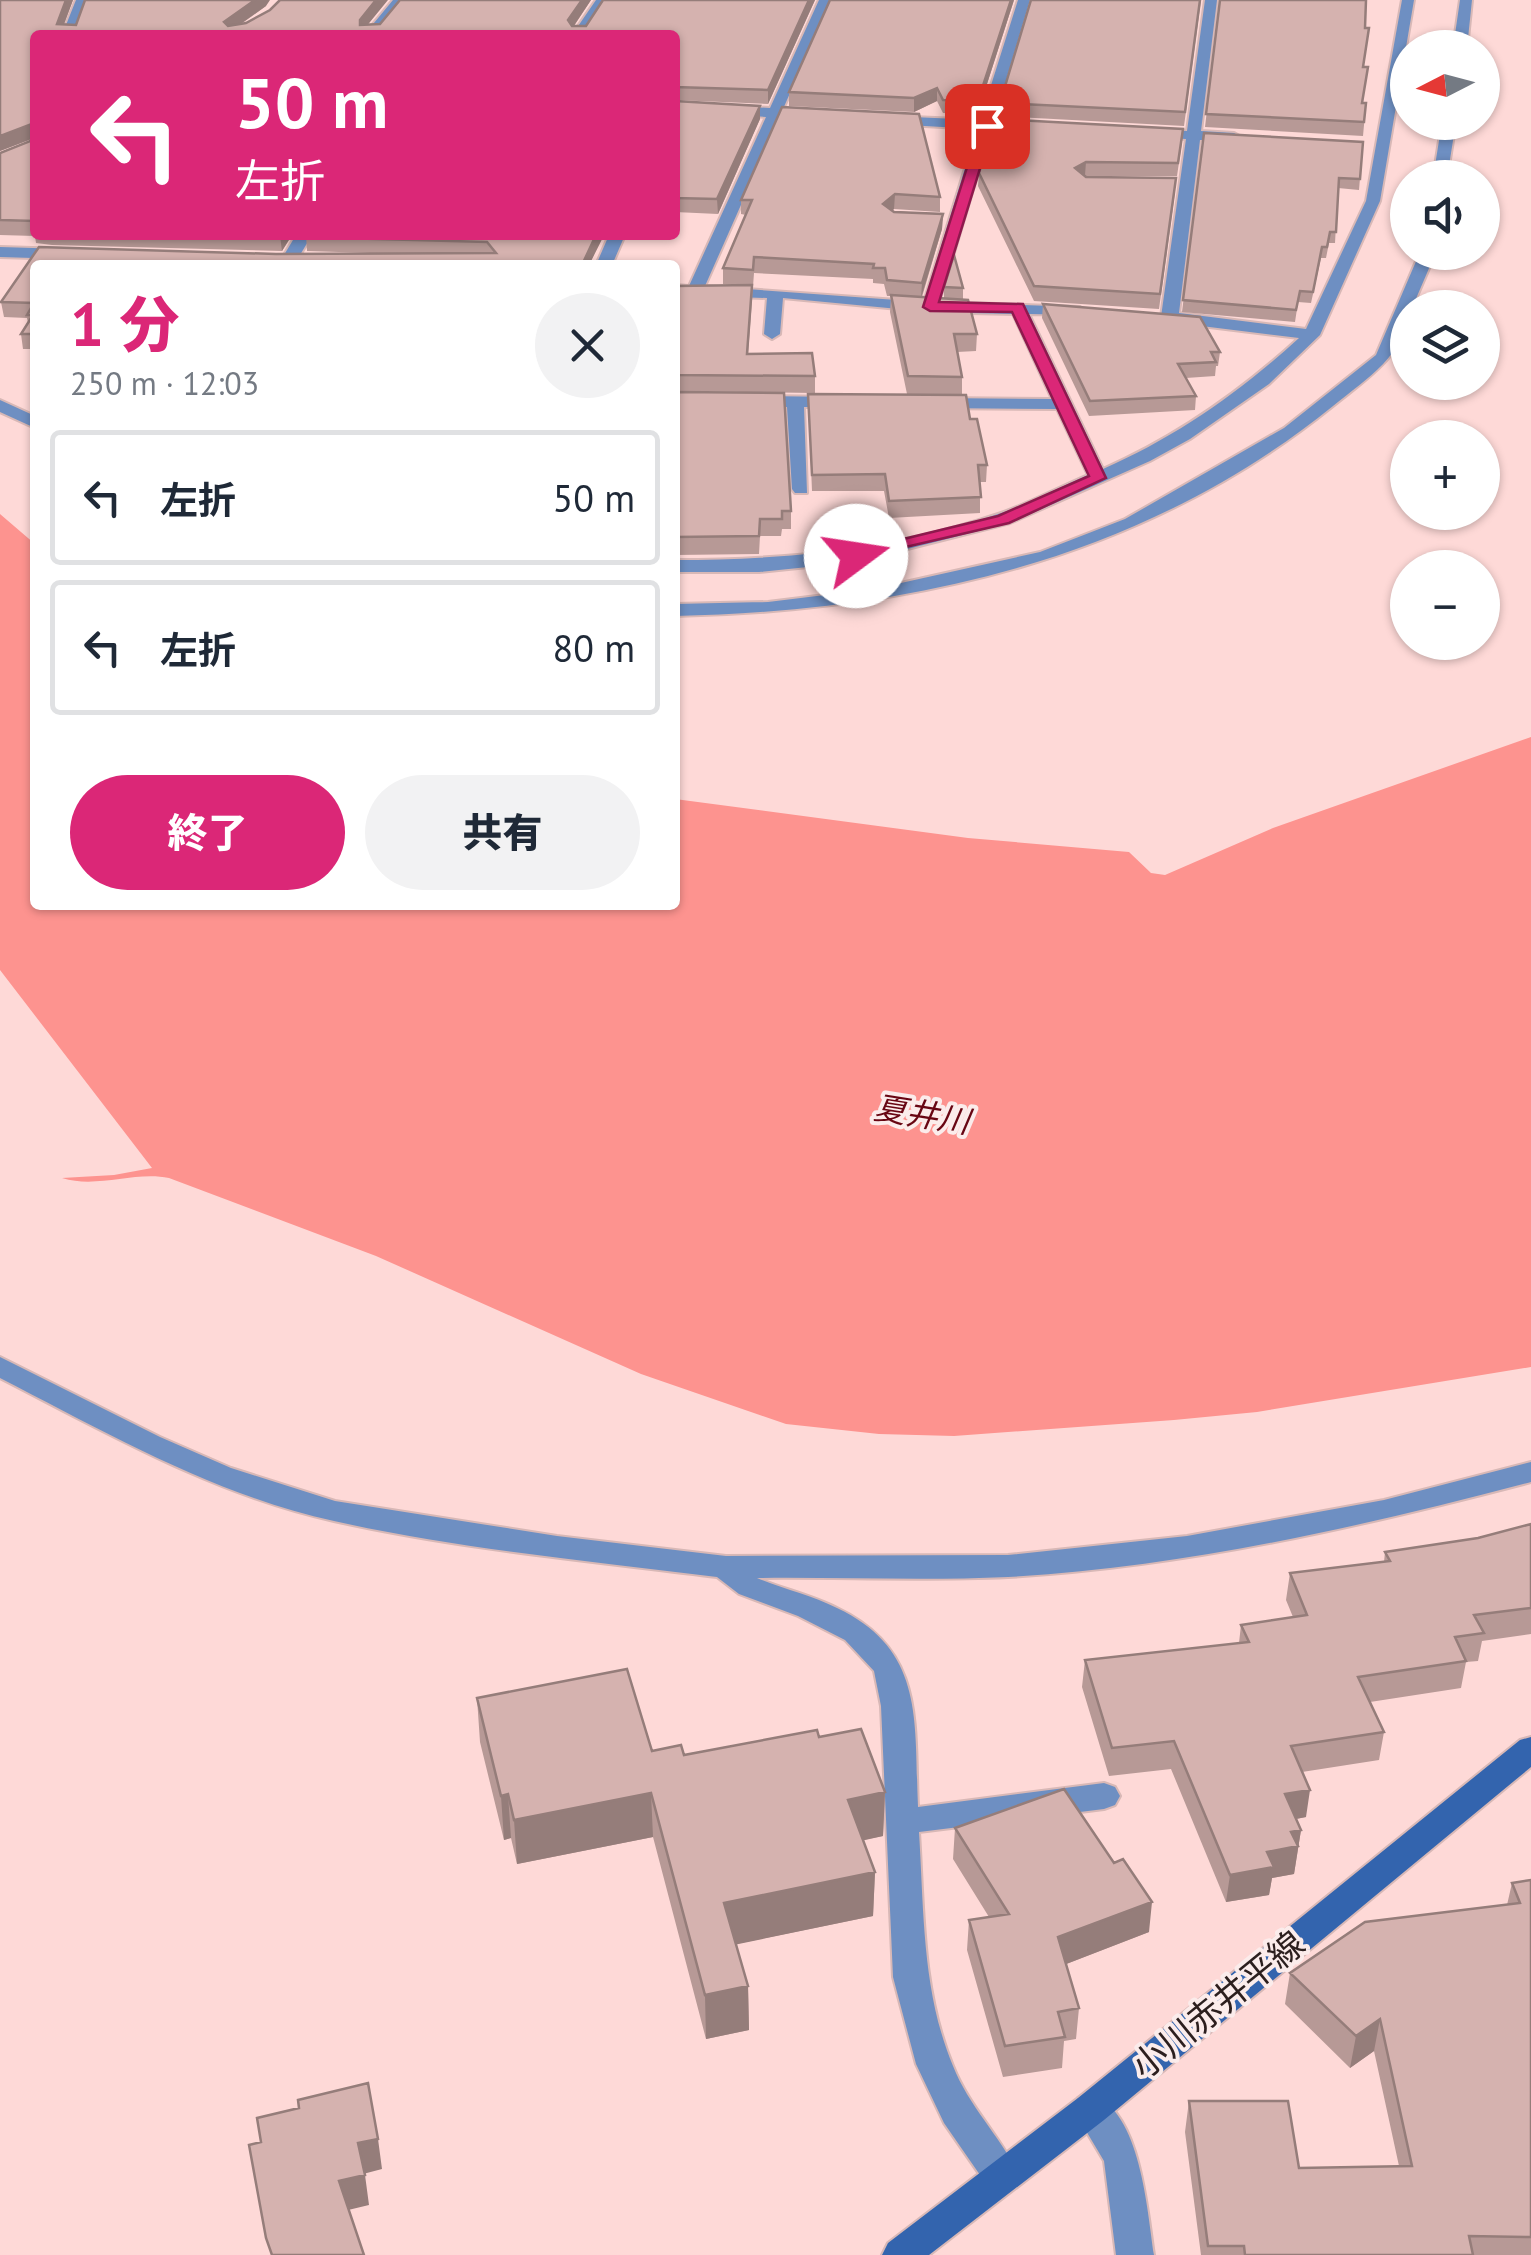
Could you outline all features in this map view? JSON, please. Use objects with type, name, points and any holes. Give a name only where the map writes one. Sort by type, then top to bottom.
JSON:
[{"type":"main road","name":"小川赤井平線","points":[[901,2255],[1091,2108],[1531,1749]]},
{"type":"street","points":[[71,30],[82,0]]},
{"type":"street","points":[[375,30],[400,0]]},
{"type":"street","points":[[581,30],[602,0]]},
{"type":"street","points":[[695,291],[825,0]]},
{"type":"street","points":[[930,307],[949,221],[987,126],[1024,0]]},
{"type":"street","points":[[1211,0],[1192,135],[1178,184],[1162,316],[1312,335]]},
{"type":"street","points":[[680,566],[759,566],[856,556],[1004,520],[1184,435],[1263,380],[1312,335],[1372,201],[1408,0]]},
{"type":"street","points":[[1462,30],[1466,0]]},
{"type":"street","points":[[680,107],[834,116]]},
{"type":"street","points":[[872,119],[1043,128]]},
{"type":"street","points":[[1136,132],[1250,138]]},
{"type":"street","points":[[1366,144],[1385,145]]},
{"type":"street","points":[[284,260],[300,240]]},
{"type":"street","points":[[0,252],[80,254]]},
{"type":"street","points":[[680,610],[768,608],[874,595],[1046,556],[1132,523],[1290,432],[1382,356],[1420,270]]},
{"type":"street","points":[[680,290],[775,293],[930,307],[1100,311]]},
{"type":"street","points":[[772,334],[775,293]]},
{"type":"street","points":[[1018,308],[1098,478]]},
{"type":"street","points":[[726,400],[852,402]]},
{"type":"street","points":[[795,401],[801,489]]},
{"type":"street","points":[[910,402],[1063,404]]},
{"type":"street","points":[[0,405],[30,421]]},
{"type":"street","points":[[0,1366],[150,1444],[222,1475],[333,1511],[557,1547],[726,1567],[1008,1566],[1187,1547],[1384,1510],[1531,1472]]},
{"type":"street","points":[[726,1567],[737,1582],[796,1602],[851,1630],[882,1657],[890,1672],[897,1706],[910,1977],[934,2064],[956,2112],[1002,2177]]},
{"type":"street","points":[[902,1822],[1104,1796]]},
{"type":"street","points":[[1091,2108],[1122,2158],[1135,2255]]},
{"type":"water","name":"夏井川","points":[[0,514],[30,540],[30,910],[680,910],[680,800],[968,838],[1129,852],[1151,873],[1165,875],[1273,828],[1531,737],[1531,1367],[1257,1412],[1174,1420],[954,1436],[879,1434],[786,1424],[641,1374],[376,1256],[169,1178],[89,1182],[62,1178],[152,1168],[0,970]]},
{"type":"building","points":[[0,0],[66,0],[57,24],[76,25],[85,0],[255,0],[224,22],[228,26],[246,23],[280,0],[376,0],[360,25],[380,24],[400,0],[582,0],[568,20],[572,26],[586,26],[603,0],[809,0],[768,90],[680,87],[680,30],[30,30],[30,125],[0,136]]},
{"type":"building","points":[[830,0],[1011,0],[978,101],[943,100],[937,88],[914,98],[789,92]]},
{"type":"building","points":[[1031,0],[1200,0],[1185,112],[1000,103]]},
{"type":"building","points":[[1220,0],[1366,0],[1365,28],[1369,28],[1363,67],[1368,67],[1362,103],[1366,103],[1364,122],[1206,114]]},
{"type":"building","points":[[680,101],[760,106],[717,199],[680,198]]},
{"type":"building","points":[[782,107],[919,114],[940,197],[895,194],[883,204],[894,212],[943,214],[922,283],[887,280],[885,268],[873,268],[874,264],[754,257],[753,270],[723,268],[752,200],[741,200]]},
{"type":"building","points":[[995,119],[1183,129],[1178,163],[1086,162],[1075,168],[1086,177],[1176,178],[1160,294],[1034,286],[979,173]]},
{"type":"building","points":[[1204,133],[1363,142],[1360,179],[1339,178],[1336,232],[1330,232],[1327,247],[1322,247],[1313,292],[1300,291],[1296,310],[1183,300]]},
{"type":"building","points":[[30,141],[30,221],[0,220],[0,153]]},
{"type":"building","points":[[414,240],[594,240],[584,260],[30,260],[39,247],[276,254],[496,253],[487,242]]},
{"type":"building","points":[[954,255],[963,288],[944,287]]},
{"type":"building","points":[[30,260],[30,303],[1,302]]},
{"type":"building","points":[[752,285],[747,354],[812,353],[815,376],[680,375],[680,286]]},
{"type":"building","points":[[891,295],[968,300],[977,334],[954,334],[962,377],[908,376]]},
{"type":"building","points":[[1043,304],[1200,317],[1220,352],[1211,352],[1216,362],[1178,364],[1196,396],[1090,401]]},
{"type":"building","points":[[30,320],[30,334],[21,334]]},
{"type":"building","points":[[680,392],[784,393],[791,511],[782,511],[782,519],[760,519],[759,536],[680,537]]},
{"type":"building","points":[[808,394],[966,395],[970,419],[977,419],[987,465],[978,465],[981,497],[889,501],[885,474],[812,475]]},
{"type":"building","points":[[1531,1524],[1531,1608],[1474,1615],[1484,1633],[1455,1637],[1466,1661],[1358,1677],[1384,1732],[1291,1746],[1310,1790],[1285,1794],[1301,1830],[1291,1832],[1298,1846],[1267,1852],[1274,1867],[1230,1875],[1174,1741],[1112,1748],[1085,1660],[1249,1642],[1241,1625],[1307,1615],[1290,1573],[1390,1561],[1385,1552],[1478,1538]]},
{"type":"building","points":[[627,1669],[652,1751],[681,1745],[684,1755],[817,1730],[819,1737],[861,1729],[885,1792],[848,1800],[875,1872],[724,1903],[748,1986],[705,1995],[651,1793],[514,1820],[508,1794],[501,1796],[477,1698]]},
{"type":"building","points":[[1064,1789],[1114,1863],[1123,1859],[1152,1902],[1058,1937],[1079,2008],[1058,2012],[1065,2037],[1005,2046],[969,1920],[1009,1914],[955,1828]]},
{"type":"building","points":[[1531,1880],[1531,2237],[1469,2236],[1473,2255],[1245,2255],[1244,2246],[1208,2246],[1189,2101],[1288,2101],[1299,2168],[1412,2166],[1380,2019],[1356,2036],[1290,1973],[1365,1922],[1520,1903],[1512,1883]]},
{"type":"building","points":[[368,2083],[378,2139],[358,2143],[365,2175],[339,2181],[364,2255],[272,2255],[249,2145],[261,2142],[257,2118],[299,2108],[298,2100]]},
{"type":"route","points":[[856,556],[1004,520],[1098,478],[1018,308],[930,307],[987,126]]}]
